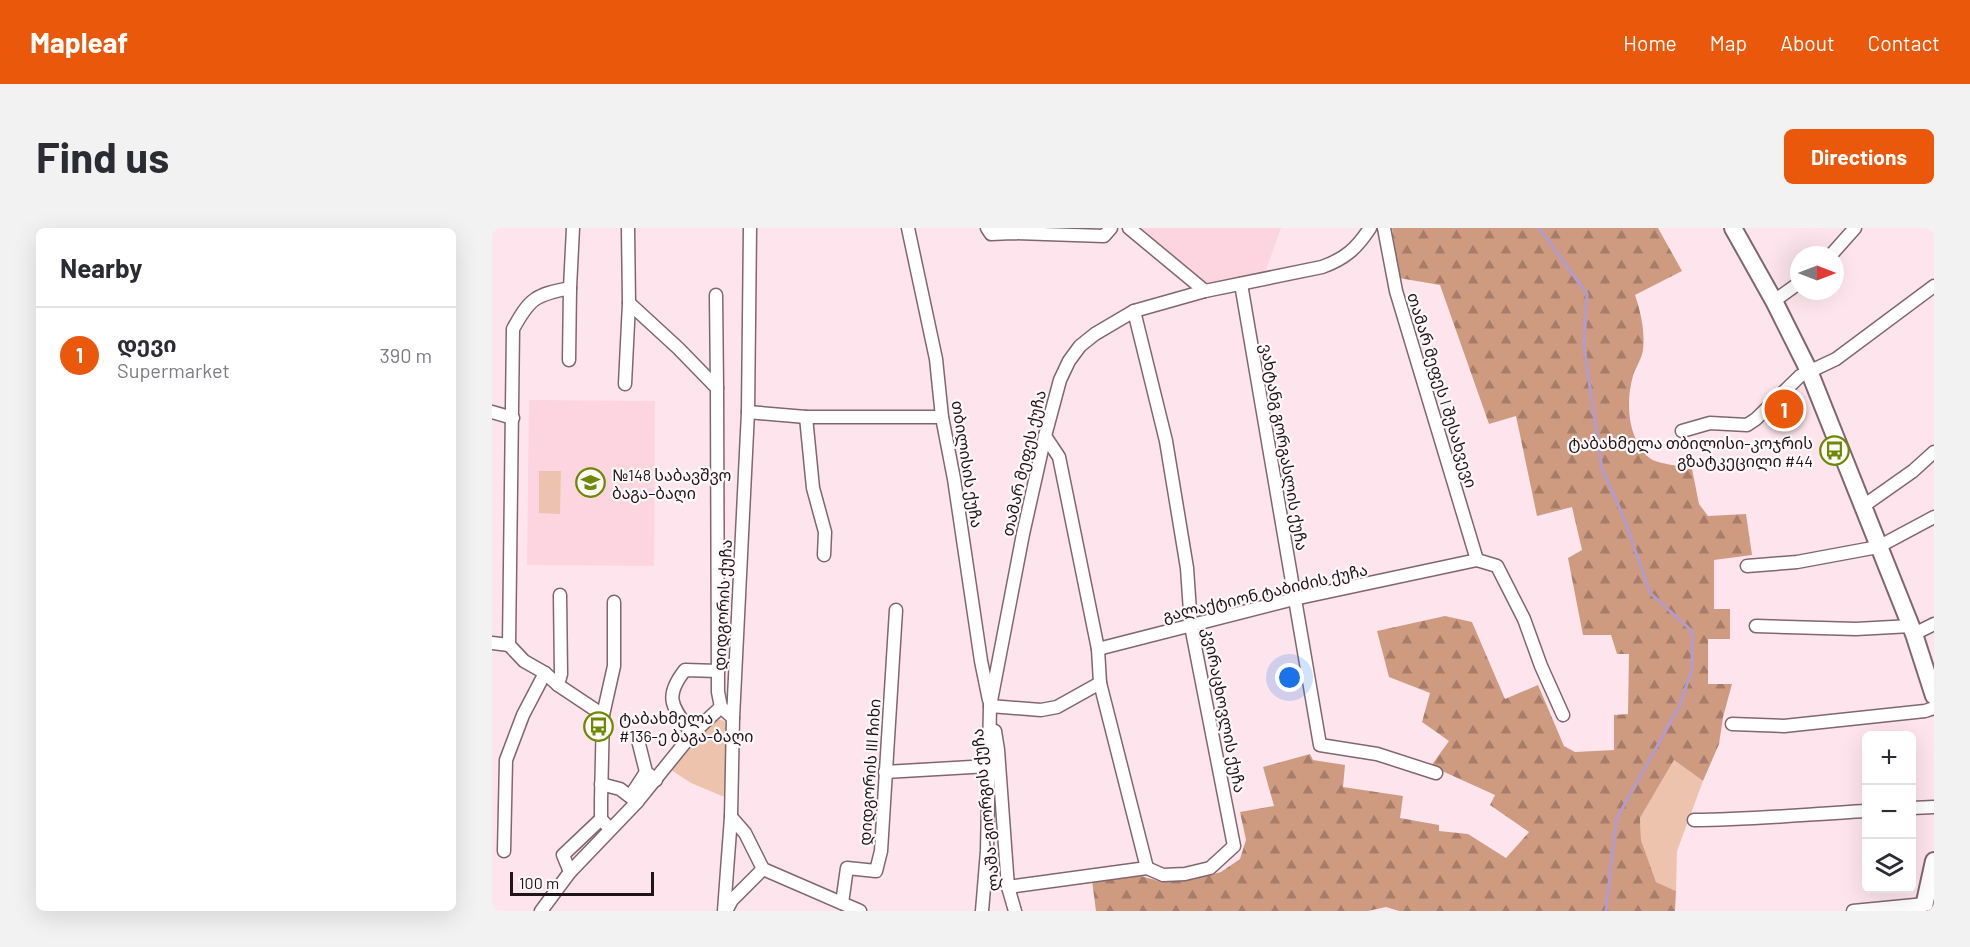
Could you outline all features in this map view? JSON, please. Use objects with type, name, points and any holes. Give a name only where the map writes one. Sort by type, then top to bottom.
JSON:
[{"type":"main road","points":[[1733,228],[1774,301],[1809,372],[1913,630],[1934,696]]},
{"type":"main road","points":[[1924,908],[1934,861]]},
{"type":"street","points":[[568,360],[573,228]]},
{"type":"street","points":[[625,384],[629,303],[628,228]]},
{"type":"street","name":"დიდგორის ქუჩა","points":[[725,911],[748,412],[750,228]]},
{"type":"street","name":"თბილისის ქუჩა","points":[[908,228],[936,359],[942,417],[990,706]]},
{"type":"street","points":[[987,228],[991,234],[1104,236],[1111,228]]},
{"type":"street","points":[[1129,228],[1205,291]]},
{"type":"street","name":"თამარ მეფეს ქუჩა","points":[[982,911],[987,851],[990,706],[1023,534],[1045,436],[1060,380],[1069,361],[1080,346],[1095,334],[1134,311],[1205,291],[1337,262],[1351,253],[1370,228]]},
{"type":"street","name":"თამარ მეფეს I შესახვევი","points":[[1384,228],[1396,291],[1477,560]]},
{"type":"street","points":[[1839,246],[1855,228]]},
{"type":"street","name":"ვახტანგ გორგასლის ქუჩა","points":[[1241,284],[1320,745],[1377,754],[1436,773]]},
{"type":"street","points":[[1682,431],[1710,423],[1748,425],[1800,376],[1836,359],[1934,286]]},
{"type":"street","points":[[509,645],[513,329],[526,305],[546,292],[570,288]]},
{"type":"street","points":[[1774,301],[1790,289]]},
{"type":"street","points":[[716,295],[718,692],[721,707],[733,718]]},
{"type":"street","points":[[629,303],[717,388]]},
{"type":"street","name":"კვირაცხოვლის ქუჩა","points":[[1008,887],[1147,868],[1163,875],[1185,874],[1210,868],[1234,846],[1191,626],[1187,568],[1166,441],[1134,311]]},
{"type":"street","points":[[492,412],[513,418]]},
{"type":"street","points":[[748,412],[806,417],[942,417]]},
{"type":"street","points":[[806,417],[813,488],[825,532],[824,555]]},
{"type":"street","points":[[1045,436],[1059,457],[1098,649],[1100,683],[1147,868]]},
{"type":"street","points":[[1862,507],[1913,471],[1934,452]]},
{"type":"street","points":[[1748,566],[1797,562],[1878,547],[1934,517]]},
{"type":"street","points":[[1477,560],[1497,566],[1524,619],[1541,666],[1563,715]]},
{"type":"street","name":"გალაქტიონ ტაბიძის ქუჩა","points":[[1098,649],[1294,599],[1477,560]]},
{"type":"street","points":[[558,685],[561,674],[560,595]]},
{"type":"street","points":[[610,829],[601,819],[601,784],[603,715],[614,666],[614,602]]},
{"type":"street","name":"დიდგორის III ჩიხი","points":[[842,903],[847,868],[876,871],[881,851],[896,610]]},
{"type":"street","points":[[1756,626],[1913,630],[1934,624]]},
{"type":"street","points":[[492,643],[509,645],[524,662],[545,673],[558,685],[603,715]]},
{"type":"street","points":[[692,734],[672,706],[674,683],[685,670],[718,670]]},
{"type":"street","points":[[504,851],[506,760],[523,715],[545,673]]},
{"type":"street","points":[[990,706],[1041,710],[1057,707],[1100,683]]},
{"type":"street","name":"ლაშა-გიორგის ქუჩა","points":[[990,706],[998,750],[1008,887],[1015,911]]},
{"type":"street","points":[[542,911],[570,872],[610,829],[651,776],[721,707]]},
{"type":"street","points":[[1732,724],[1784,726],[1925,711],[1934,708]]},
{"type":"street","points":[[638,740],[651,776]]},
{"type":"street","points":[[885,772],[989,766]]},
{"type":"street","points":[[601,784],[620,789],[634,799]]},
{"type":"street","points":[[1916,808],[1934,807]]},
{"type":"street","points":[[1694,820],[1737,820],[1777,815],[1862,811]]},
{"type":"street","points":[[731,817],[745,833],[763,869],[860,911]]},
{"type":"street","points":[[570,872],[563,855],[601,819]]},
{"type":"street","points":[[725,911],[732,900],[763,869]]},
{"type":"street","points":[[1853,911],[1924,908]]},
{"type":"shaded area","points":[[1129,228],[1281,228],[1265,273],[1201,287]]},
{"type":"shaded area","name":"№148 საბავშვო ბაგა–ბაღი","points":[[529,400],[655,401],[654,566],[527,565]]},
{"type":"shaded area","points":[[539,471],[561,471],[560,514],[539,513]]},
{"type":"shaded area","points":[[715,718],[724,721],[728,726],[726,796],[691,783],[671,770],[703,729]]},
{"type":"shaded area","points":[[1674,760],[1703,781],[1677,851],[1676,891],[1656,882],[1641,840],[1640,818]]},
{"type":"green space","points":[[1392,228],[1658,228],[1682,271],[1635,295],[1642,322],[1643,343],[1629,398],[1630,421],[1637,442],[1651,459],[1692,469],[1699,504],[1708,516],[1746,514],[1752,555],[1714,560],[1714,609],[1730,609],[1730,639],[1708,639],[1708,684],[1732,684],[1723,717],[1719,744],[1703,781],[1674,760],[1640,818],[1641,840],[1656,882],[1676,891],[1675,911],[1399,911],[1386,907],[1368,911],[1096,911],[1092,880],[1134,874],[1162,882],[1190,880],[1221,872],[1240,859],[1246,840],[1240,812],[1274,806],[1263,767],[1310,754],[1313,760],[1345,765],[1343,787],[1403,796],[1400,818],[1439,825],[1439,831],[1468,834],[1506,858],[1529,832],[1490,805],[1495,795],[1431,766],[1449,741],[1422,722],[1430,693],[1389,677],[1377,631],[1445,616],[1472,622],[1505,699],[1538,685],[1564,746],[1575,752],[1614,750],[1614,715],[1628,714],[1629,654],[1617,654],[1611,635],[1583,635],[1568,558],[1582,550],[1572,507],[1537,516],[1516,416],[1489,424],[1440,285],[1399,278]]},
{"type":"waterway","points":[[1539,228],[1587,294],[1584,346],[1602,469],[1624,518],[1650,593],[1692,631],[1692,669],[1680,705],[1616,820],[1606,911]]},
{"type":"place","name":"დევი","points":[[1784,409]]},
{"type":"place","name":"ტაბახმელა თბილისი-კოჯრის გზატკეცილი #44","points":[[1834,451]]},
{"type":"place","name":"№148 საბავშვო ბაგა–ბაღი","points":[[591,483]]},
{"type":"place","name":"ტაბახმელა #136-ე ბაგა-ბაღი","points":[[598,726]]}]
